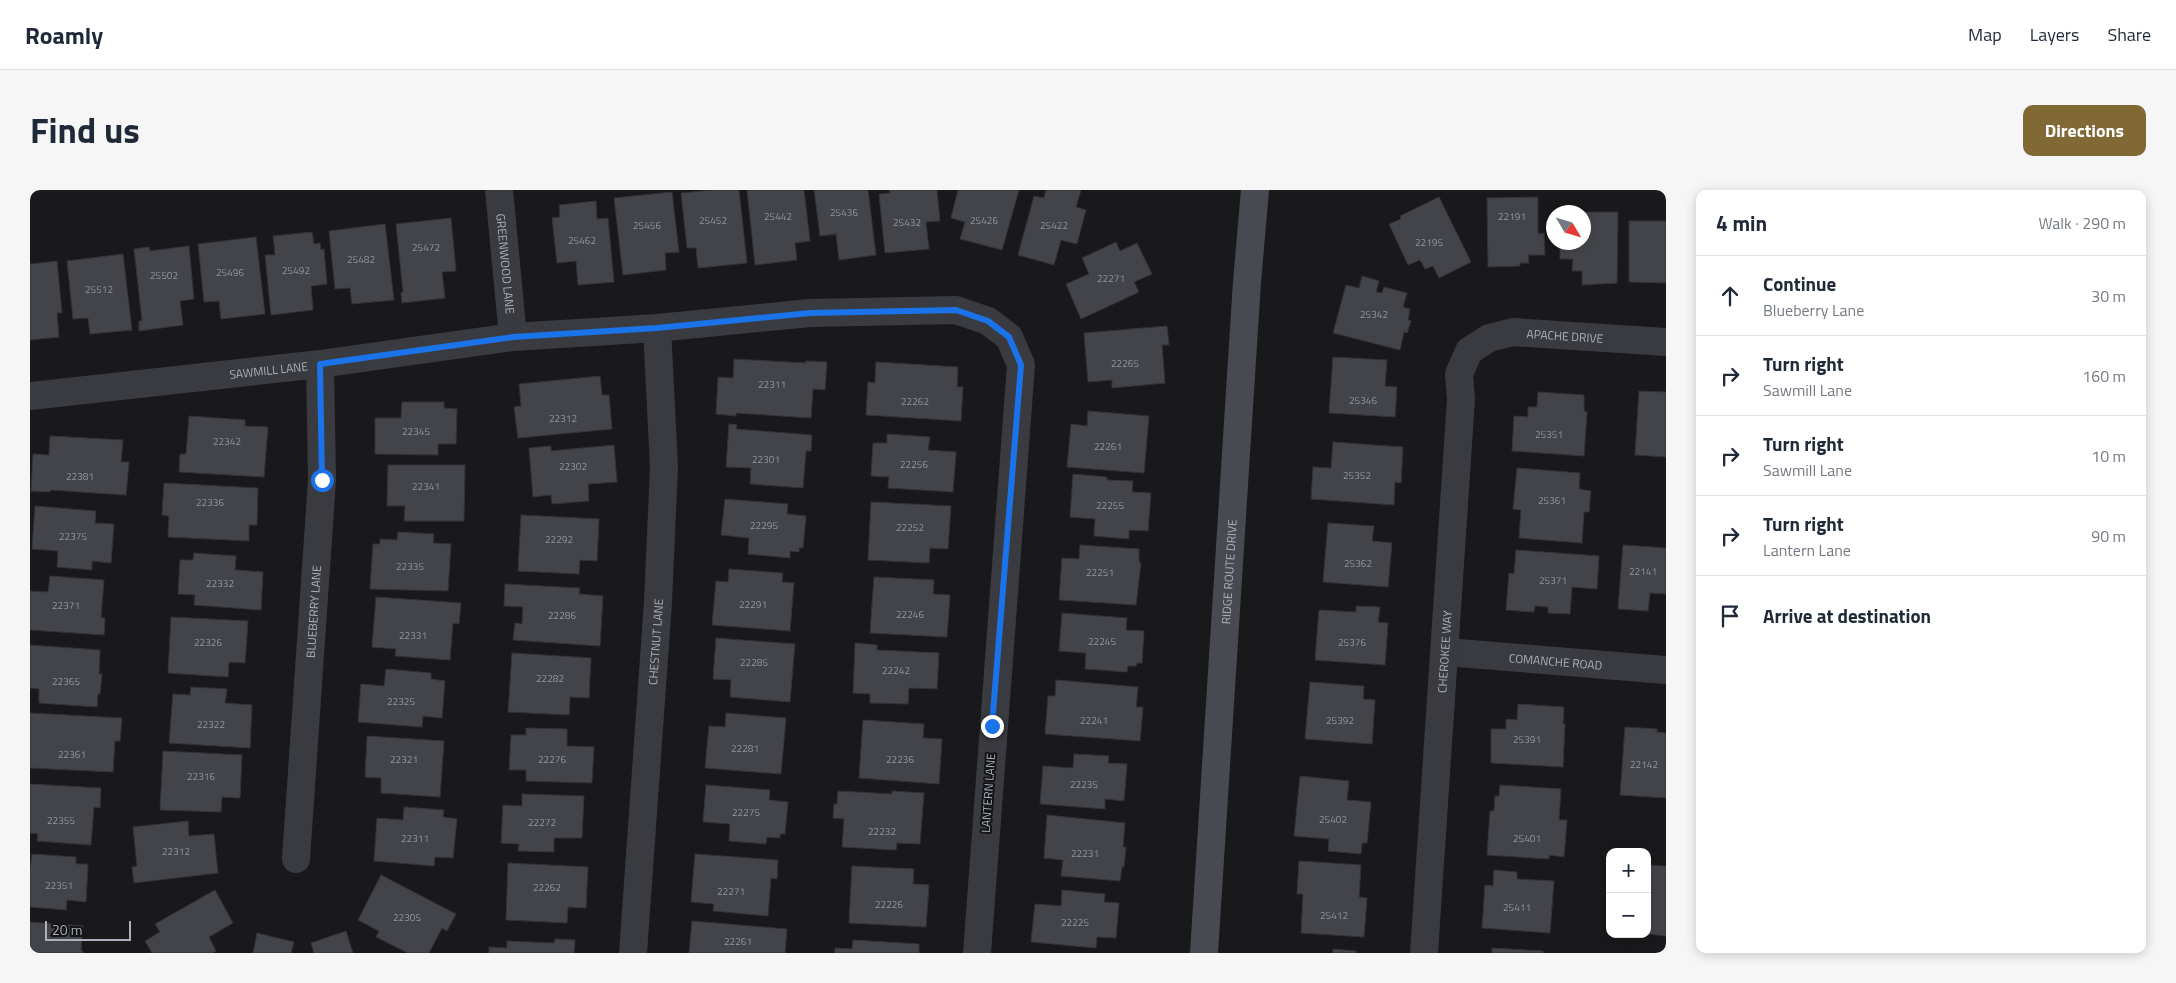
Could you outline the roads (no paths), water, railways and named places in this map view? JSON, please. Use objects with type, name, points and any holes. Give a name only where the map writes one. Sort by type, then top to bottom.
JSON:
[{"type":"main road","name":"RIDGE ROUTE DRIVE","points":[[1204,953],[1246,282],[1255,190]]},
{"type":"street","name":"GREENWOOD LANE","points":[[499,190],[513,337]]},
{"type":"street","name":"SAWMILL LANE","points":[[30,396],[320,364],[513,337],[657,328],[810,313],[956,310],[988,321],[1009,337]]},
{"type":"street","name":"CHESTNUT LANE","points":[[633,953],[658,602],[664,467],[657,328]]},
{"type":"street","name":"APACHE DRIVE","points":[[1469,351],[1489,338],[1513,332],[1666,342]]},
{"type":"street","name":"LANTERN LANE","points":[[977,953],[1021,365],[1009,337]]},
{"type":"street","name":"CHEROKEE WAY","points":[[1424,953],[1446,652],[1461,399],[1459,374],[1469,351]]},
{"type":"street","name":"BLUEBERRY LANE","points":[[296,859],[322,480],[320,364]]},
{"type":"street","name":"COMANCHE ROAD","points":[[1446,652],[1666,670]]}]
